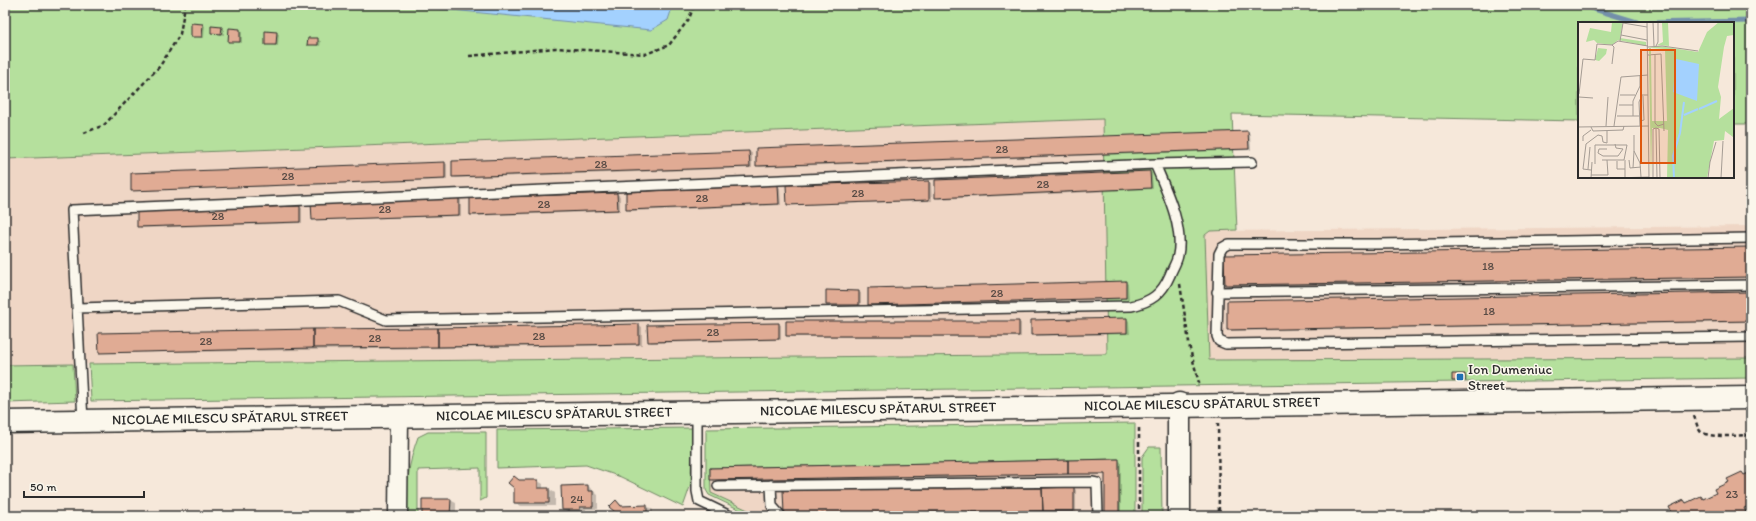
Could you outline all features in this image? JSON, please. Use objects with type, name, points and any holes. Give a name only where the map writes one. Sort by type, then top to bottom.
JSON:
[{"type":"main road","name":"NICOLAE MILESCU SPĂTARUL STREET","points":[[5,422],[1178,404],[1751,398]]},
{"type":"main road","points":[[1178,404],[1179,516]]},
{"type":"street","points":[[398,516],[399,416]]},
{"type":"lane","points":[[83,421],[72,210],[1155,164],[1252,162]]},
{"type":"lane","points":[[77,308],[339,301],[386,320],[1131,306],[1148,302],[1157,295],[1168,279],[1178,255],[1178,228],[1168,196],[1155,164]]},
{"type":"lane","points":[[1751,238],[1377,244],[1229,244],[1222,248],[1219,254],[1217,292],[1217,336],[1220,341],[1226,344],[1751,337]]},
{"type":"lane","points":[[1217,292],[1751,285]]},
{"type":"lane","points":[[697,412],[697,491],[699,501],[730,516]]},
{"type":"lane","points":[[718,486],[1092,482],[1097,483],[1098,516]]},
{"type":"lane","points":[[771,485],[772,506],[781,516]]},
{"type":"path","points":[[84,132],[104,125],[160,66],[180,34],[186,5]]},
{"type":"path","points":[[469,56],[556,48],[646,54],[670,45],[689,19],[694,5]]},
{"type":"path","points":[[1178,255],[1182,300],[1190,348],[1211,404],[1219,516]]},
{"type":"path","points":[[1689,398],[1697,426],[1701,432],[1707,435],[1751,434]]},
{"type":"path","points":[[1139,426],[1139,516]]},
{"type":"shaded area","points":[[1103,119],[1108,354],[5,365],[5,159]]},
{"type":"shaded area","points":[[1751,226],[1751,358],[1208,360],[1205,235],[1210,231]]},
{"type":"shaded area","points":[[1119,459],[1119,516],[761,516],[711,493],[710,480],[710,468]]},
{"type":"green space","points":[[5,5],[1751,5],[1751,124],[1734,124],[1734,22],[1578,22],[1578,121],[1232,114],[1237,230],[1210,231],[1205,235],[1209,360],[1751,358],[1751,378],[91,401],[89,364],[1107,354],[1103,119],[5,159]]},
{"type":"green space","points":[[73,364],[75,401],[5,403],[5,365]]},
{"type":"green space","points":[[1135,423],[1135,516],[1119,516],[1118,459],[710,468],[711,493],[761,516],[753,516],[709,495],[706,490],[706,429]]},
{"type":"green space","points":[[692,428],[691,484],[683,507],[621,477],[586,465],[497,468],[497,430]]},
{"type":"green space","points":[[428,432],[486,432],[486,498],[480,501],[480,468],[418,470],[418,516],[406,516],[407,486],[412,457],[418,437]]},
{"type":"green space","points":[[1149,447],[1161,447],[1162,516],[1142,516],[1142,457]]},
{"type":"water","points":[[402,5],[673,5],[668,20],[651,30]]},
{"type":"building","points":[[191,23],[203,24],[202,37],[191,37]]},
{"type":"building","points":[[211,26],[222,27],[221,34],[211,33]]},
{"type":"building","points":[[229,28],[240,29],[240,42],[228,42]]},
{"type":"building","points":[[265,31],[277,32],[276,45],[265,45]]},
{"type":"building","points":[[308,38],[318,38],[318,45],[307,45]]},
{"type":"building","points":[[1248,131],[1249,149],[756,166],[756,148]]},
{"type":"building","points":[[749,151],[750,167],[452,177],[452,161]]},
{"type":"building","points":[[445,162],[445,179],[131,191],[131,173]]},
{"type":"building","points":[[1150,171],[1151,188],[935,198],[935,180]]},
{"type":"building","points":[[929,181],[929,200],[787,205],[786,185]]},
{"type":"building","points":[[778,185],[779,204],[626,210],[626,192]]},
{"type":"building","points":[[617,193],[618,210],[470,215],[470,198]]},
{"type":"building","points":[[459,198],[459,215],[312,220],[311,202]]},
{"type":"building","points":[[300,206],[300,222],[137,227],[137,211]]},
{"type":"building","points":[[1751,247],[1751,277],[1225,285],[1224,255]]},
{"type":"building","points":[[1126,281],[1126,298],[868,305],[868,288]]},
{"type":"building","points":[[826,290],[859,291],[859,305],[826,305]]},
{"type":"building","points":[[1751,292],[1751,321],[1227,330],[1227,301]]},
{"type":"building","points":[[1127,318],[1127,333],[1031,335],[1031,320]]},
{"type":"building","points":[[786,321],[1019,321],[1019,336],[786,336]]},
{"type":"building","points":[[779,323],[779,339],[648,342],[647,325]]},
{"type":"building","points":[[639,324],[639,344],[438,347],[438,328]]},
{"type":"building","points":[[438,328],[438,347],[313,348],[313,329]]},
{"type":"building","points":[[313,329],[313,348],[99,353],[98,333]]},
{"type":"building","points":[[1452,374],[1465,374],[1465,381],[1452,381]]},
{"type":"building","points":[[1119,459],[1119,516],[1105,516],[1105,474],[1068,474],[1068,460]]},
{"type":"building","points":[[1068,460],[1068,474],[710,480],[710,468]]},
{"type":"building","points":[[1742,472],[1744,475],[1751,472],[1751,505],[1744,508],[1746,512],[1739,516],[1660,516],[1671,511],[1669,507],[1684,500],[1686,503],[1701,496],[1703,499],[1716,493],[1714,489],[1729,482],[1727,479]]},
{"type":"building","points":[[514,476],[519,480],[538,480],[538,488],[549,488],[549,503],[514,503],[514,488],[508,483]]},
{"type":"building","points":[[588,485],[588,491],[593,491],[593,507],[580,507],[580,510],[562,510],[561,486]]},
{"type":"building","points":[[1074,487],[1074,511],[1043,511],[1042,488]]},
{"type":"building","points":[[1042,488],[1043,511],[784,514],[783,490]]},
{"type":"building","points":[[422,499],[451,499],[450,516],[422,516]]},
{"type":"building","points":[[616,500],[621,506],[647,505],[647,516],[615,516],[615,512],[609,507]]},
{"type":"waterway","points":[[1581,5],[1637,22]]},
{"type":"waterway","points":[[1696,22],[1751,21]]},
{"type":"place","name":"Ion Dumeniuc Street","points":[[1460,377]]}]
